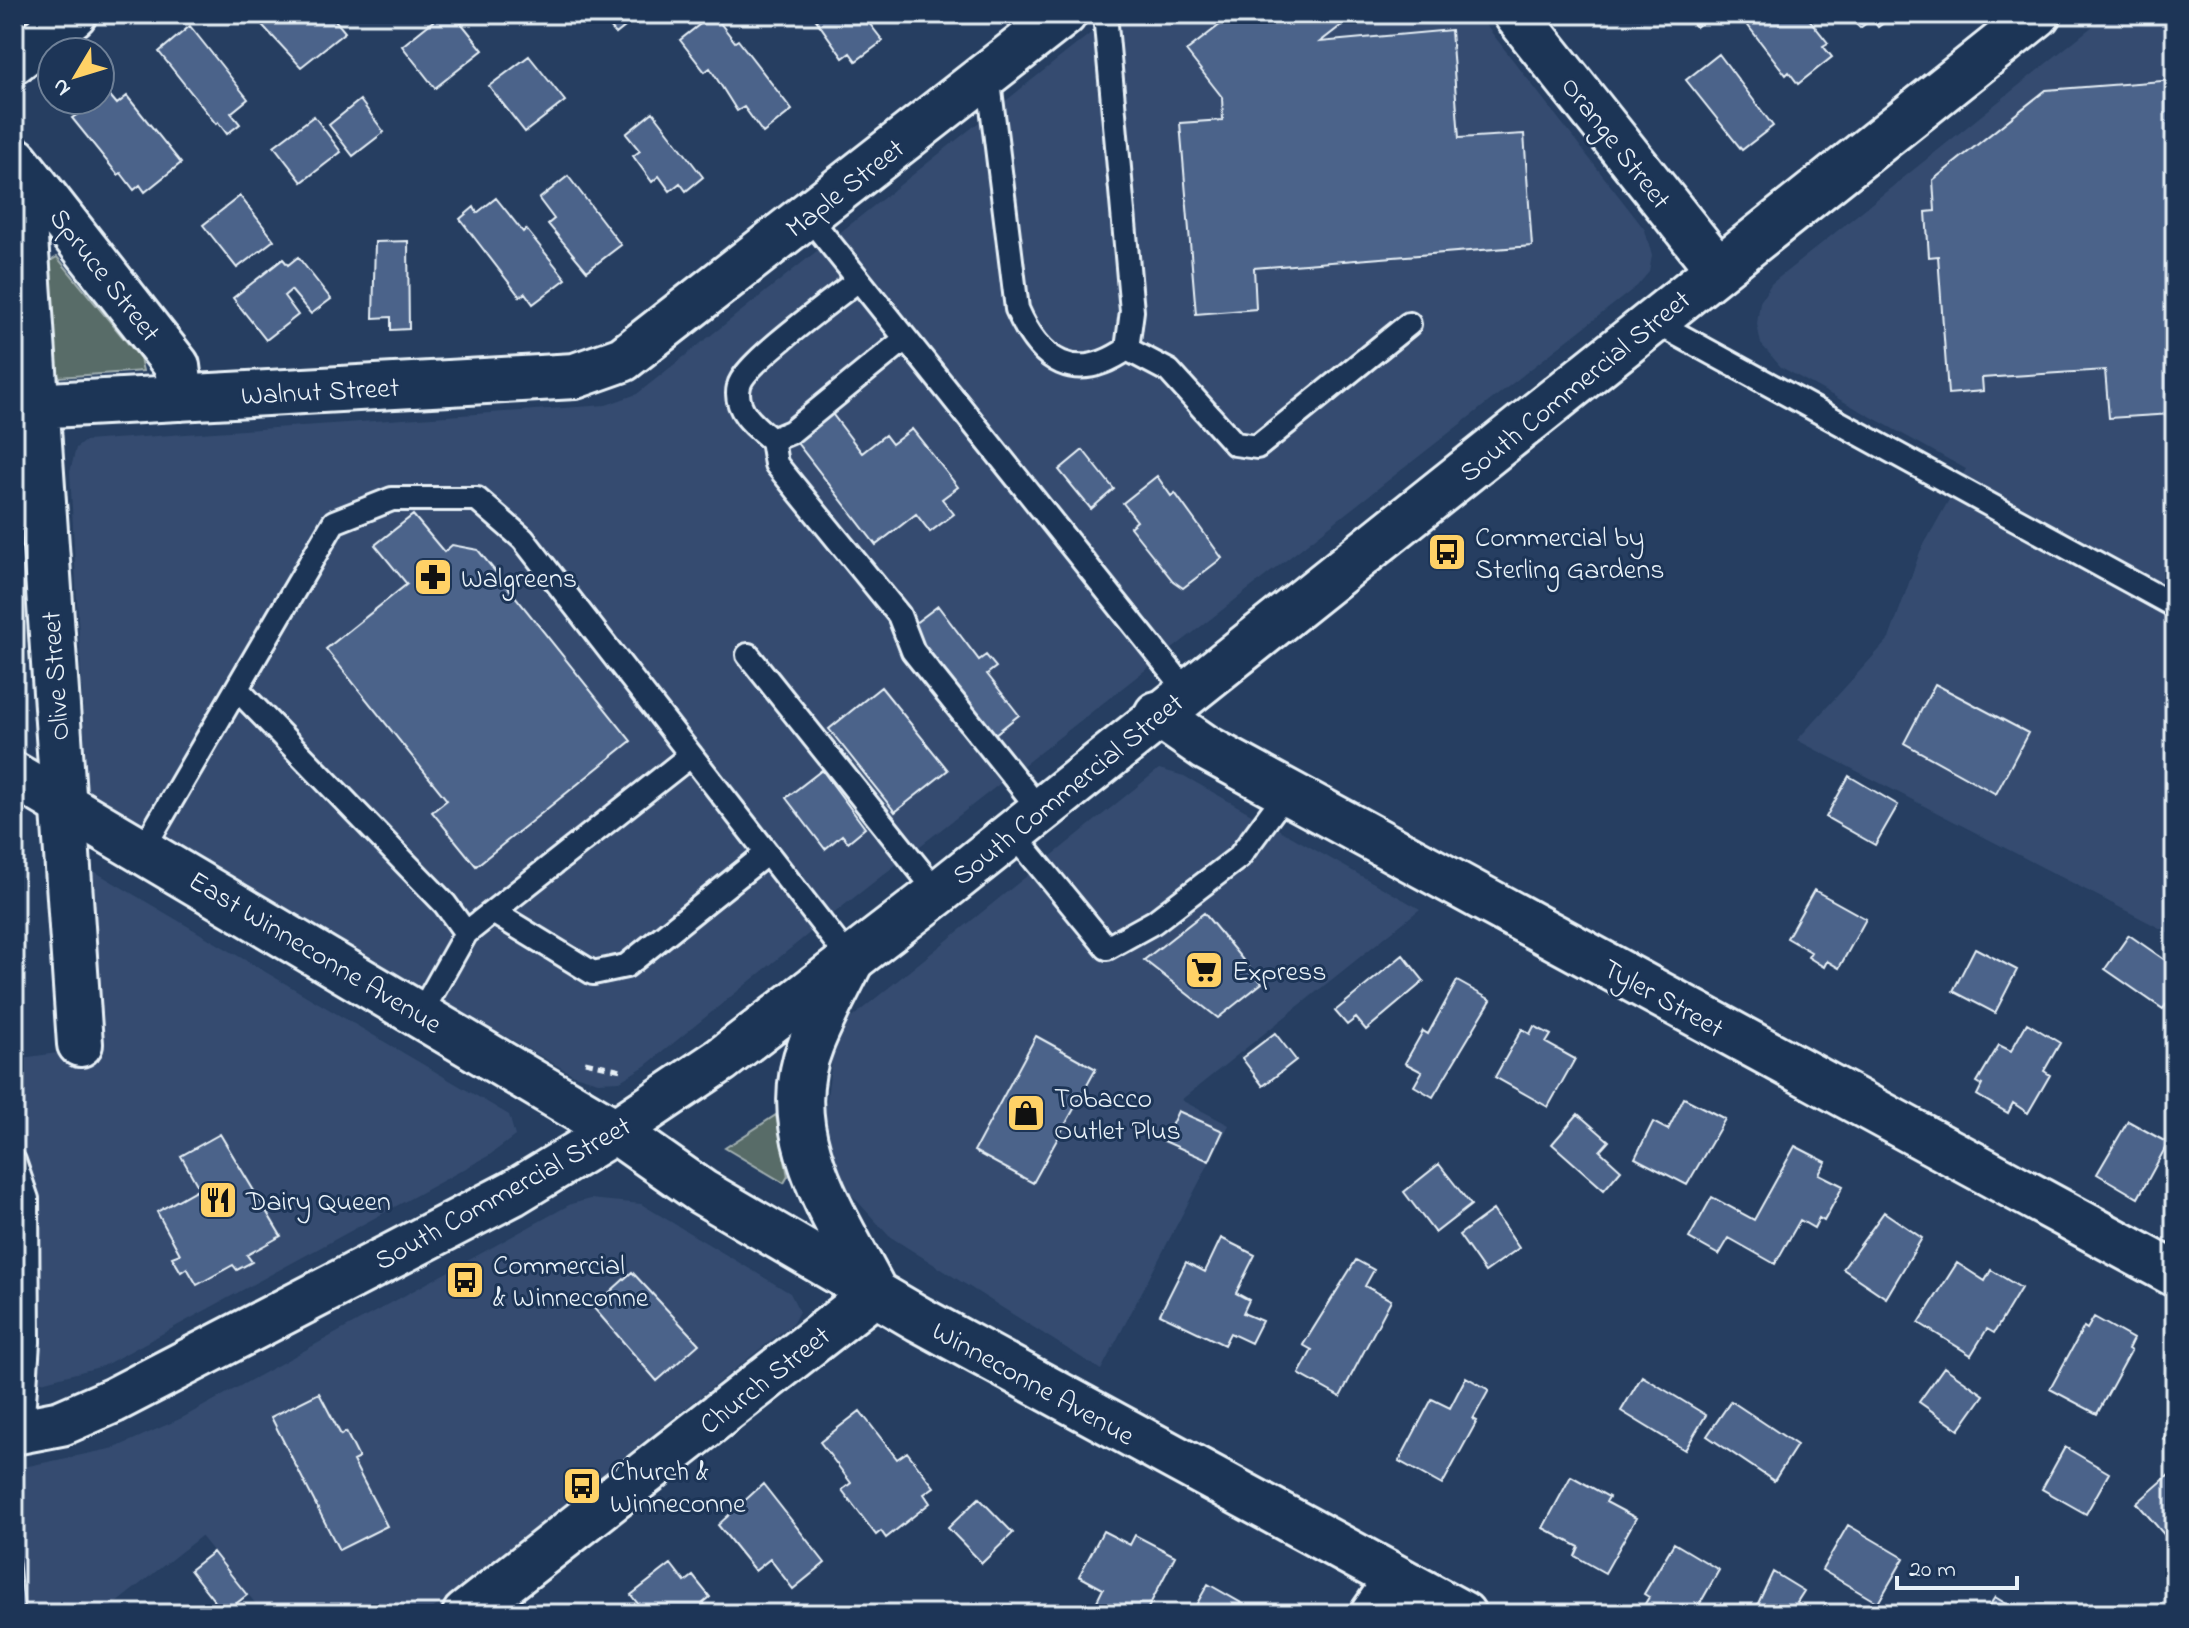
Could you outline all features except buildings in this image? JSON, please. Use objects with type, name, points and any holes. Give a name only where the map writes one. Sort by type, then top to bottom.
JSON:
[{"type":"main road","points":[[14,61],[74,14]]},
{"type":"main road","name":"Maple Street","points":[[623,359],[1064,14]]},
{"type":"main road","name":"Orange Street","points":[[1516,14],[1718,269]]},
{"type":"main road","name":"South Commercial Street","points":[[18,1432],[61,1423],[114,1400],[513,1193],[615,1131],[721,1060],[938,893],[1172,702],[1655,322],[2038,14]]},
{"type":"main road","name":"Spruce Street","points":[[17,161],[177,366],[181,398]]},
{"type":"main road","name":"Olive Street","points":[[17,161],[24,406],[63,804],[80,1044]]},
{"type":"main road","name":"Walnut Street","points":[[24,406],[575,376],[623,359]]},
{"type":"main road","name":"Tyler Street","points":[[1172,702],[1206,748],[2175,1274]]},
{"type":"main road","name":"East Winneconne Avenue","points":[[14,775],[421,1013],[615,1131]]},
{"type":"main road","points":[[851,961],[810,1046],[803,1075],[801,1119],[805,1147],[817,1181],[875,1293]]},
{"type":"main road","name":"Winneconne Avenue","points":[[615,1131],[702,1192],[1385,1597],[1463,1614]]},
{"type":"main road","name":"Church Street","points":[[465,1614],[875,1293]]},
{"type":"lane","points":[[988,74],[1017,309],[1027,334],[1045,354],[1071,366],[1105,365],[1127,349],[1132,311],[1105,14]]},
{"type":"lane","points":[[808,216],[1086,561],[1172,702]]},
{"type":"lane","points":[[858,280],[754,364],[739,384],[739,403],[752,424],[772,440],[776,464],[899,615],[913,651],[1107,948],[1154,922],[1239,857],[1287,792]]},
{"type":"lane","points":[[1655,322],[2175,606]]},
{"type":"lane","points":[[1127,349],[1169,371],[1235,444],[1257,447],[1409,324]]},
{"type":"lane","points":[[772,440],[791,432],[905,339]]},
{"type":"lane","points":[[143,849],[334,522],[392,499],[477,499],[523,539],[851,961]]},
{"type":"lane","points":[[748,655],[938,893]]},
{"type":"lane","points":[[237,689],[445,904],[466,933]]},
{"type":"lane","points":[[421,1013],[466,933],[691,755]]},
{"type":"lane","points":[[493,912],[593,973],[626,966],[767,853]]},
{"type":"lane","points":[[14,1161],[27,1199],[28,1342],[18,1432]]},
{"type":"shaded area","points":[[1115,14],[1477,14],[1645,230],[1652,256],[1649,272],[1637,286],[838,910],[645,1066],[620,1081],[598,1082],[574,1075],[88,801],[70,472],[76,448],[85,441],[606,405],[637,394]]},
{"type":"shaded area","points":[[2108,14],[2175,14],[2175,936],[1797,740],[1889,639],[1920,552],[1966,469],[1781,367],[1761,344],[1757,324],[1760,302],[1771,284]]},
{"type":"shaded area","points":[[1159,769],[1184,776],[1420,909],[1181,1100],[1229,1125],[1101,1370],[889,1236],[850,1193],[832,1161],[823,1128],[833,1052],[838,1036],[850,1019]]},
{"type":"shaded area","points":[[92,870],[509,1115],[515,1136],[488,1156],[103,1366],[14,1389],[14,1059],[101,1047]]},
{"type":"shaded area","points":[[590,1199],[641,1204],[790,1293],[799,1311],[793,1323],[426,1614],[264,1614],[201,1536],[102,1614],[14,1614],[14,1469],[115,1448],[182,1418],[571,1204]]},
{"type":"green space","points":[[57,257],[140,358],[143,371],[58,377],[55,373],[47,263]]},
{"type":"green space","points":[[776,1115],[788,1176],[784,1183],[725,1148]]},
{"type":"place","name":"Commercial by Sterling Gardens","points":[[1447,552]]},
{"type":"place","name":"Walgreens","points":[[433,577]]},
{"type":"place","name":"Express","points":[[1204,970]]},
{"type":"place","name":"Tobacco Outlet Plus","points":[[1026,1113]]},
{"type":"place","name":"Dairy Queen","points":[[218,1200]]},
{"type":"place","name":"Commercial & Winneconne","points":[[465,1280]]},
{"type":"place","name":"Church & Winneconne","points":[[582,1486]]}]
